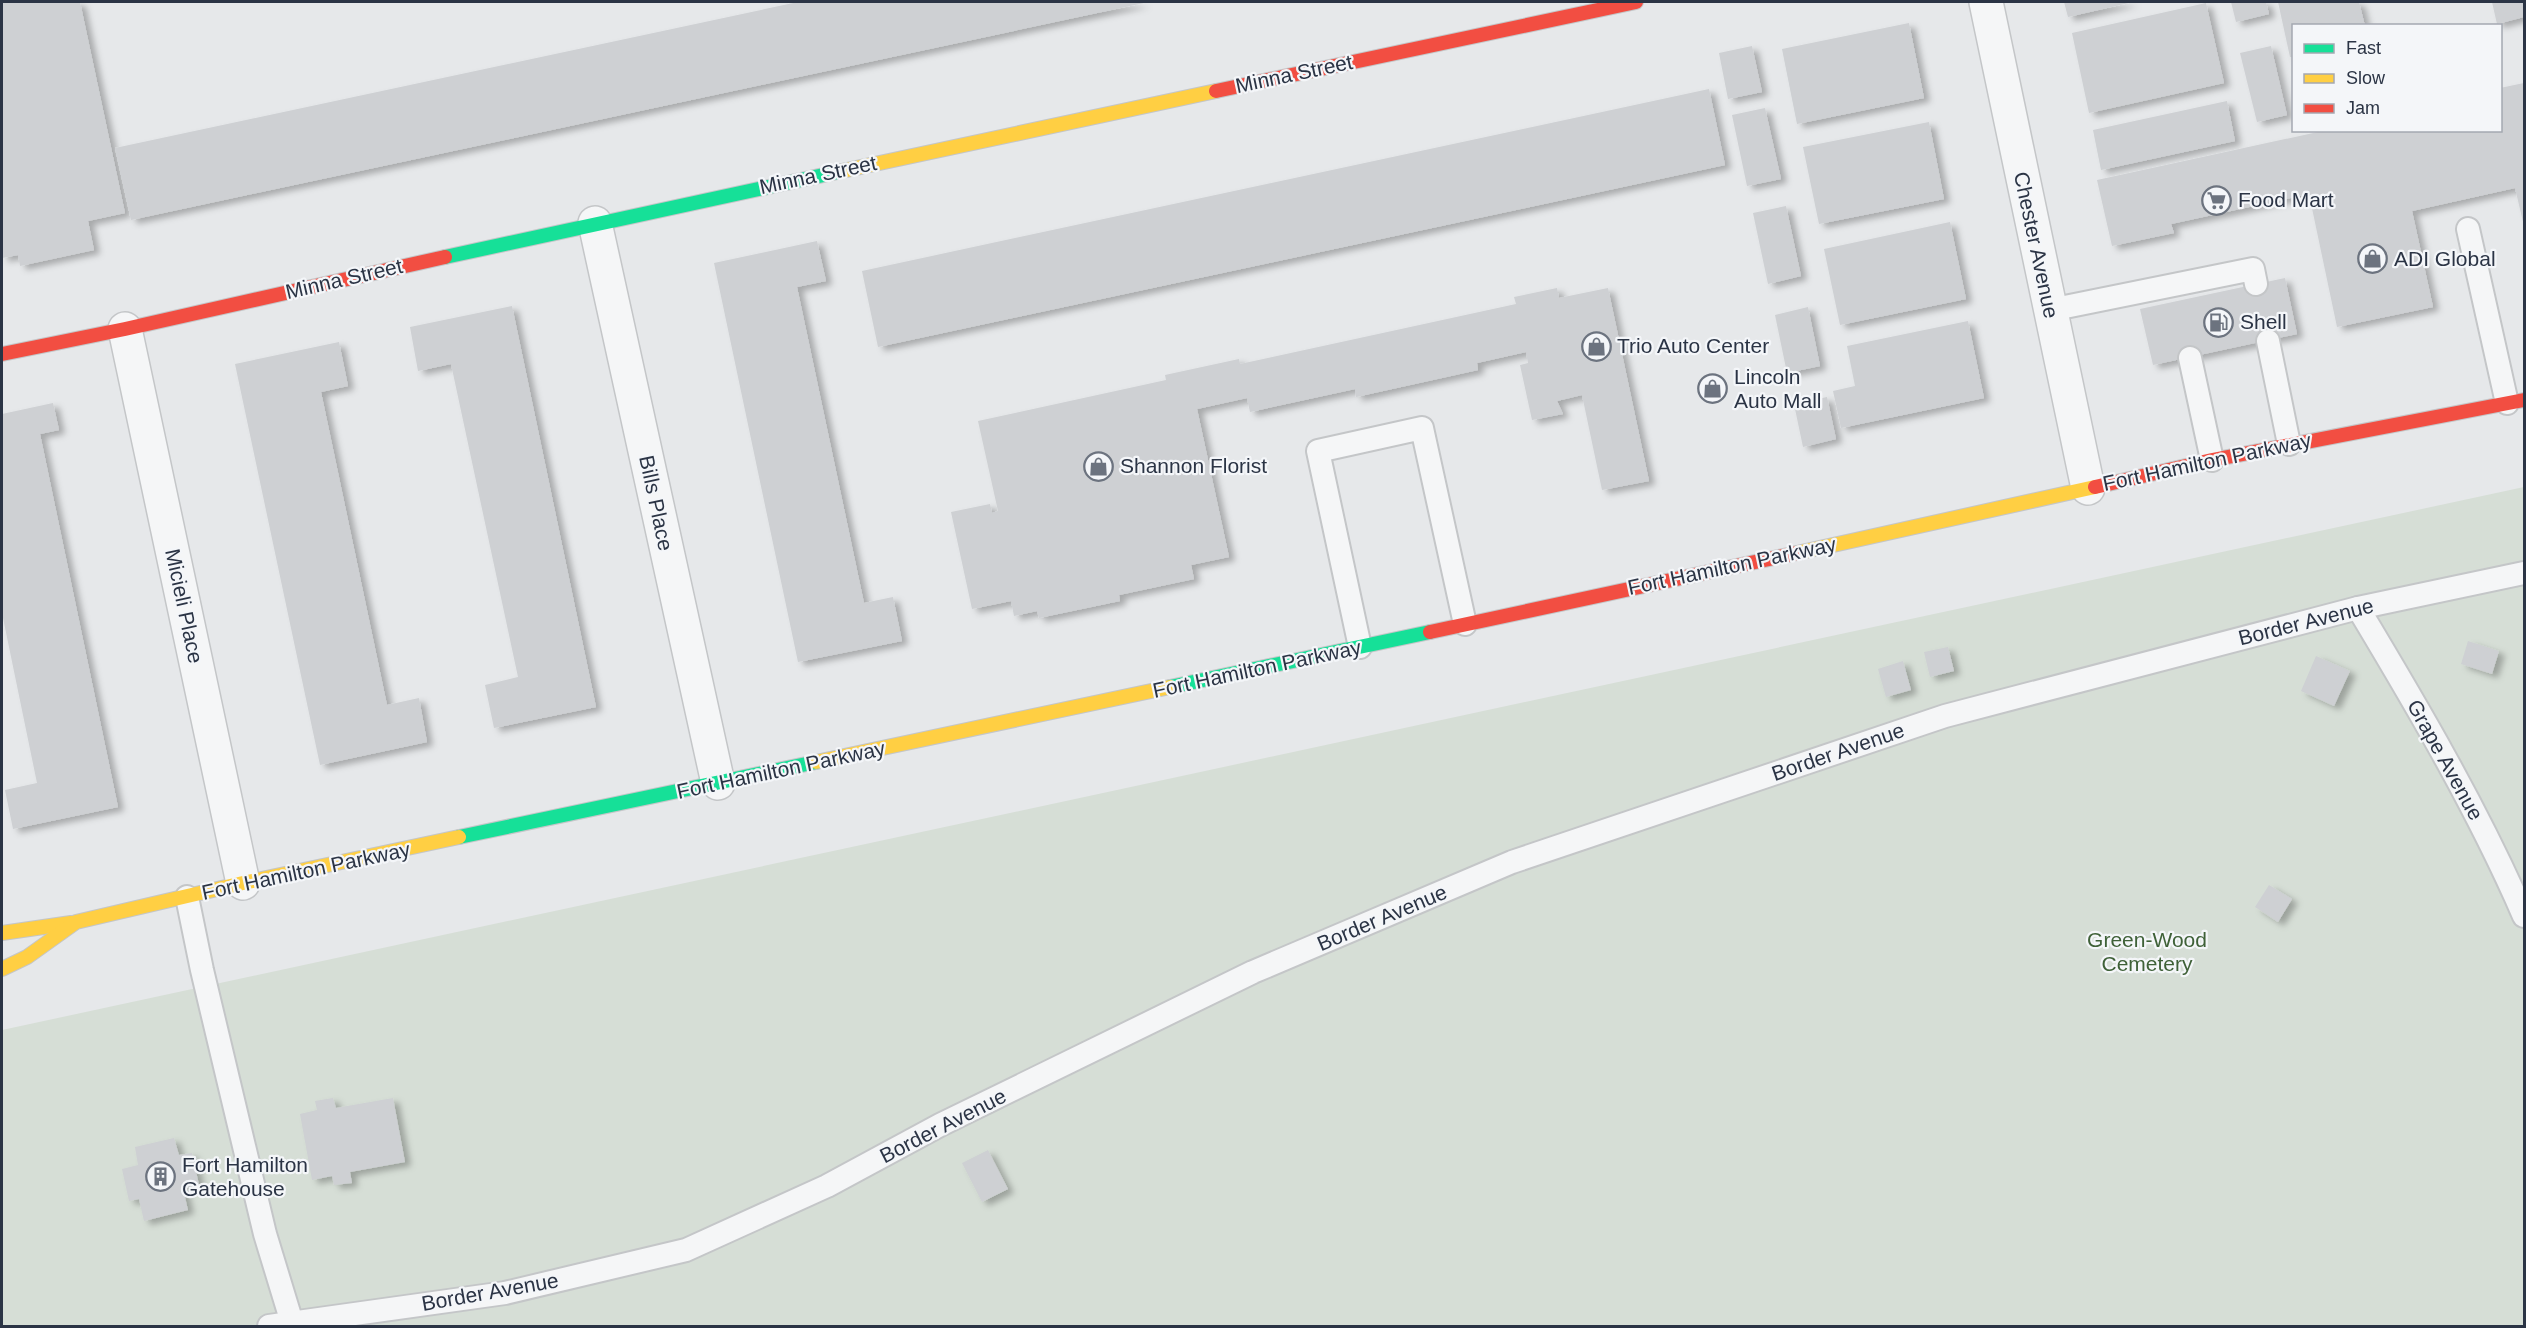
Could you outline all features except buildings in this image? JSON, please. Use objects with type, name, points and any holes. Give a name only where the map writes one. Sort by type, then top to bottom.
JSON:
[{"type":"main road","name":"Minna Street","points":[[2,354],[595,223],[1636,2]]},
{"type":"main road","name":"Fort Hamilton Parkway","points":[[2,969],[27,957],[76,922],[243,883],[1360,647],[2212,460],[2516,401]]},
{"type":"main road","points":[[2,933],[76,922]]},
{"type":"street","name":"Chester Avenue","points":[[1986,2],[2088,488]]},
{"type":"street","name":"Bills Place","points":[[595,223],[718,783]]},
{"type":"street","name":"Micieli Place","points":[[125,328],[243,883]]},
{"type":"lane","points":[[2468,230],[2516,401]]},
{"type":"lane","points":[[2050,310],[2177,293],[2253,268],[2256,284]]},
{"type":"lane","points":[[2268,341],[2289,444]]},
{"type":"lane","points":[[2190,358],[2212,460]]},
{"type":"lane","points":[[1360,647],[1318,451],[1422,428],[1465,624]]},
{"type":"lane","name":"Border Avenue","points":[[269,1326],[506,1293],[686,1251],[827,1186],[940,1125],[1253,972],[1512,862],[1945,716],[2358,608],[2524,573]]},
{"type":"lane","name":"Grape Avenue","points":[[2358,608],[2435,736],[2504,868],[2524,915]]},
{"type":"lane","points":[[187,897],[202,970],[265,1234],[292,1324]]},
{"type":"green space","name":"Green-Wood Cemetery","points":[[2524,487],[2524,1326],[2,1326],[2,1030]]},
{"type":"traffic: fast","points":[[445,257],[842,171]]},
{"type":"traffic: fast","points":[[1170,687],[1430,632]]},
{"type":"traffic: fast","points":[[459,837],[816,762]]},
{"type":"traffic: slow","points":[[842,171],[1216,91]]},
{"type":"traffic: slow","points":[[1797,553],[2095,487]]},
{"type":"traffic: slow","points":[[816,762],[1170,687]]},
{"type":"traffic: slow","points":[[2,969],[27,957],[76,922],[243,883],[459,837]]},
{"type":"traffic: slow","points":[[2,933],[71,923]]},
{"type":"traffic: jam","points":[[1216,91],[1636,2]]},
{"type":"traffic: jam","points":[[2,354],[125,329],[445,257]]},
{"type":"traffic: jam","points":[[2095,487],[2212,460],[2524,400]]},
{"type":"traffic: jam","points":[[1430,632],[1797,553]]},
{"type":"place","name":"Food Mart","points":[[2217,200]]},
{"type":"place","name":"ADI Global","points":[[2373,259]]},
{"type":"place","name":"Shell","points":[[2219,322]]},
{"type":"place","name":"Trio Auto Center","points":[[1596,346]]},
{"type":"place","name":"Lincoln Auto Mall","points":[[1713,389]]},
{"type":"place","name":"Shannon Florist","points":[[1099,466]]},
{"type":"place","name":"Fort Hamilton Gatehouse","points":[[161,1177]]}]
